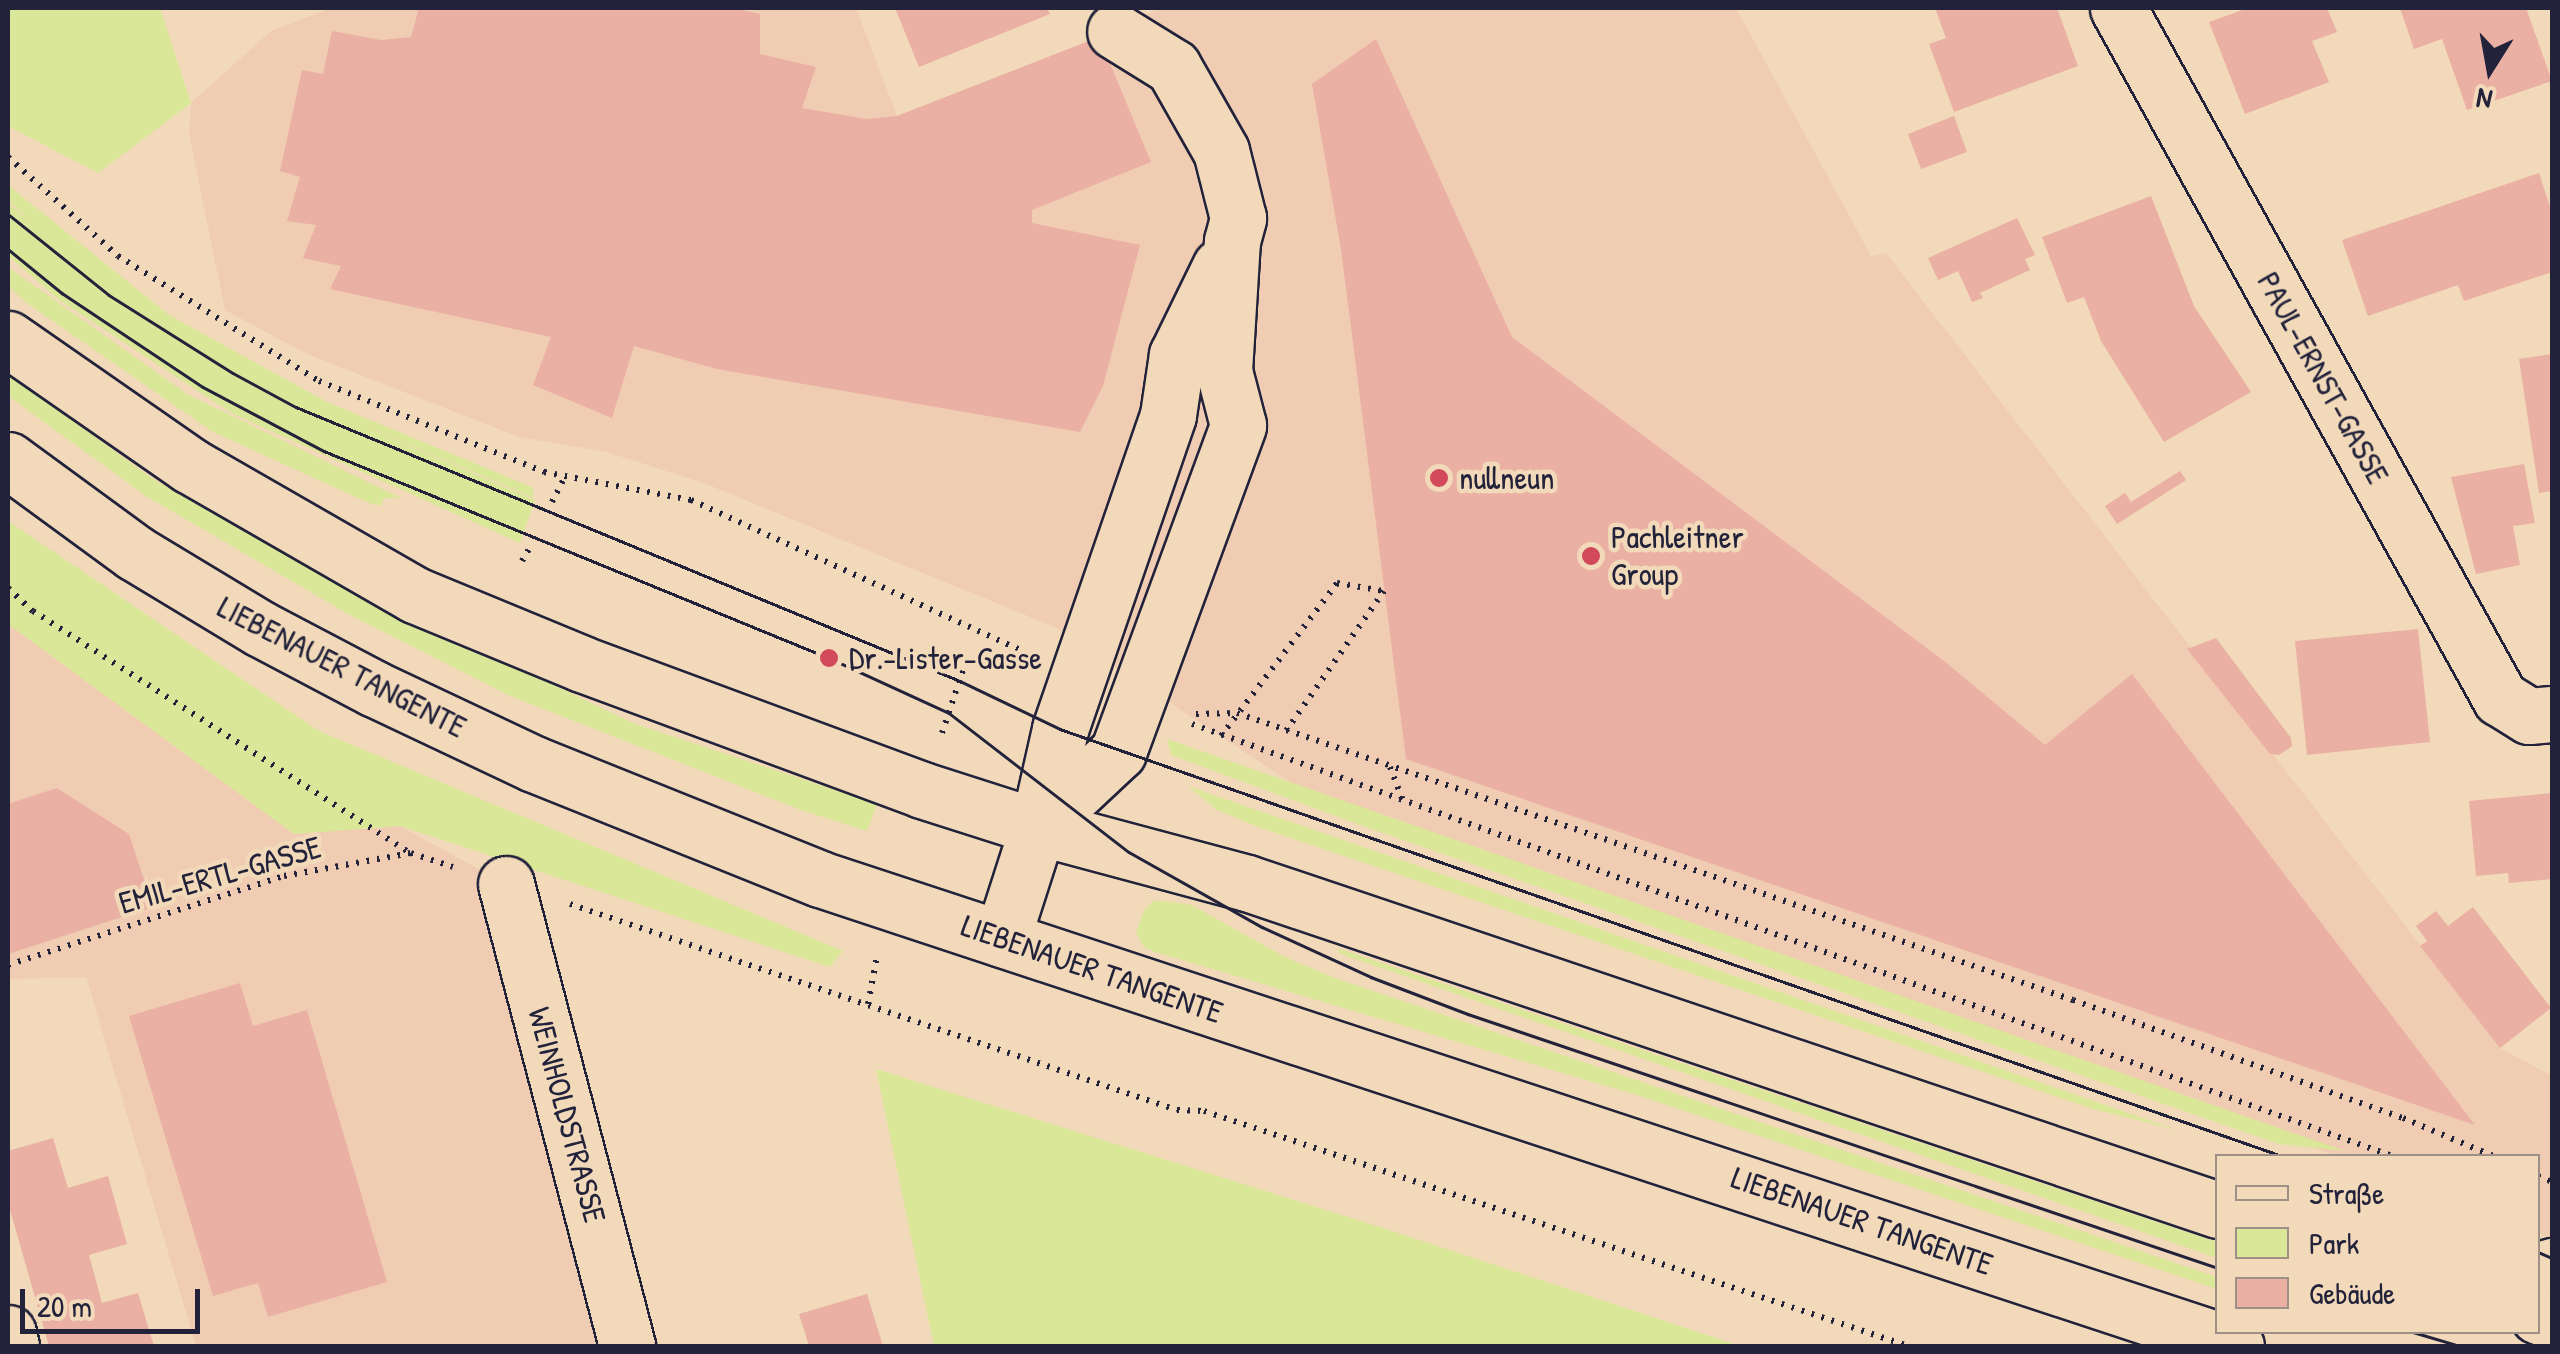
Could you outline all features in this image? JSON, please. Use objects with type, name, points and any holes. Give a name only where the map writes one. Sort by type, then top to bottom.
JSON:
[{"type":"main road","name":"PAUL-ERNST-GASSE","points":[[2118,8],[2500,698],[2529,716],[2552,714]]},
{"type":"main road","points":[[1002,940],[1038,828],[1060,729],[1168,415],[1176,355],[1232,240],[1238,218],[1221,151],[1173,67],[1115,31]]},
{"type":"main road","points":[[8,339],[189,466],[415,594],[650,690],[1038,828],[1247,884],[2215,1209]]},
{"type":"main road","name":"LIEBENAUER TANGENTE","points":[[8,460],[134,554],[375,690],[534,764],[820,878],[2236,1346]]},
{"type":"main road","name":"WEINHOLDSTRASSE","points":[[506,884],[628,1346]]},
{"type":"main road","points":[[8,1333],[11,1346]]},
{"type":"path","points":[[8,157],[118,256],[319,381],[544,472],[691,500],[1032,656]]},
{"type":"path","points":[[552,502],[565,476]]},
{"type":"path","points":[[522,561],[529,549]]},
{"type":"path","points":[[1221,736],[1337,583],[1384,591],[1286,731]]},
{"type":"path","points":[[8,588],[33,610],[412,854]]},
{"type":"path","points":[[944,728],[963,670]]},
{"type":"path","points":[[2386,1154],[1221,736],[1187,718],[1237,714],[2073,1000],[2403,1118],[2487,1154]]},
{"type":"path","points":[[1390,766],[1403,802]]},
{"type":"path","name":"EMIL-ERTL-GASSE","points":[[8,965],[284,876],[412,854],[1177,1110],[1204,1111],[1908,1346]]},
{"type":"path","points":[[868,1004],[878,949]]},
{"type":"shaded area","points":[[331,8],[856,8],[897,116],[1099,37],[1160,8],[1736,8],[1871,256],[1886,253],[2500,1048],[2552,1076],[2552,1239],[2540,1234],[2540,1154],[2331,1154],[1314,798],[1057,628],[706,484],[607,452],[519,437],[307,354],[225,310],[189,134],[191,103],[271,31]]},
{"type":"shaded area","points":[[8,624],[294,834],[400,826],[506,884],[627,1346],[196,1346],[86,977],[8,979]]},
{"type":"green space","points":[[8,8],[160,8],[191,103],[98,173],[8,126]]},
{"type":"green space","points":[[8,185],[169,315],[327,402],[532,487],[534,498],[307,401],[535,500],[520,543],[233,414],[59,300],[8,256],[8,203],[33,223],[8,200]]},
{"type":"green space","points":[[8,267],[187,394],[401,498],[384,498],[381,506],[369,503],[213,432],[28,304],[8,286]]},
{"type":"green space","points":[[8,374],[153,479],[351,588],[633,723],[877,804],[867,831],[801,810],[508,695],[348,614],[146,496],[8,396]]},
{"type":"green space","points":[[8,521],[319,731],[843,951],[830,967],[400,826],[294,834],[8,624]]},
{"type":"green space","points":[[1167,739],[2345,1151],[2279,1144],[1357,824],[1171,755]]},
{"type":"green space","points":[[1188,786],[2177,1130],[2093,1109],[1261,828],[1217,810]]},
{"type":"green space","points":[[1155,900],[1192,905],[1287,958],[1338,979],[2215,1276],[2215,1288],[1640,1096],[1155,952],[1144,947],[1136,933],[1144,910]]},
{"type":"green space","points":[[1337,948],[2215,1241],[2215,1257],[1341,954]]},
{"type":"green space","points":[[876,1069],[1377,1226],[1740,1346],[934,1346]]},
{"type":"building","points":[[419,8],[732,8],[760,14],[760,54],[816,67],[802,108],[866,119],[897,116],[1099,37],[1151,162],[1032,210],[1032,223],[1140,245],[1103,386],[1080,432],[717,369],[634,346],[612,418],[533,385],[551,337],[330,289],[341,266],[303,258],[316,225],[287,221],[300,177],[280,171],[302,70],[323,74],[332,31],[381,40],[411,37]]},
{"type":"building","points":[[895,8],[1047,8],[1050,14],[919,67]]},
{"type":"building","points":[[1935,8],[2057,8],[2078,66],[1954,112],[1929,44],[1946,38]]},
{"type":"building","points":[[2248,8],[2327,8],[2337,32],[2312,41],[2329,82],[2245,114],[2209,22]]},
{"type":"building","points":[[2400,8],[2526,8],[2552,81],[2467,110],[2442,39],[2414,49]]},
{"type":"building","name":"Pachleitner Group","points":[[1376,39],[1512,337],[1944,661],[2045,745],[2132,674],[2475,1125],[1406,759],[1341,249],[1312,84]]},
{"type":"building","points":[[1954,116],[1967,152],[1921,169],[1908,134]]},
{"type":"building","points":[[2539,173],[2552,213],[2552,272],[2464,301],[2458,285],[2368,316],[2342,240]]},
{"type":"building","points":[[2151,196],[2194,306],[2251,392],[2164,442],[2101,341],[2084,297],[2067,303],[2042,237]]},
{"type":"building","points":[[2017,218],[2035,255],[2025,259],[2030,270],[1980,293],[1983,298],[1972,302],[1958,271],[1938,280],[1928,258]]},
{"type":"building","points":[[2552,354],[2552,491],[2539,493],[2519,359]]},
{"type":"building","points":[[2524,464],[2535,523],[2513,526],[2520,565],[2476,574],[2451,477]]},
{"type":"building","points":[[2180,471],[2186,480],[2117,524],[2105,506],[2125,493],[2131,502]]},
{"type":"building","points":[[2418,629],[2430,742],[2307,755],[2295,641]]},
{"type":"building","points":[[2216,638],[2291,738],[2292,746],[2279,755],[2270,754],[2187,649]]},
{"type":"building","points":[[57,788],[129,834],[153,907],[8,954],[8,804]]},
{"type":"building","points":[[2552,793],[2552,879],[2509,883],[2508,873],[2476,876],[2469,801]]},
{"type":"building","points":[[2473,907],[2551,1008],[2500,1048],[2420,946],[2427,941],[2416,926],[2436,911],[2448,926]]},
{"type":"building","points":[[240,983],[253,1026],[307,1010],[387,1282],[268,1317],[258,1283],[213,1296],[129,1016]]},
{"type":"building","points":[[53,1138],[68,1188],[108,1176],[127,1244],[89,1255],[102,1303],[138,1293],[154,1346],[49,1346],[8,1203],[8,1151]]},
{"type":"building","points":[[867,1294],[883,1346],[809,1346],[799,1314]]},
{"type":"tram line","points":[[8,214],[109,295],[233,373],[296,407],[960,681],[1060,729],[2276,1154]]},
{"type":"tram line","points":[[8,249],[62,293],[203,387],[324,451],[829,658],[949,713],[1129,852],[1262,927],[1371,977],[1468,1014],[2215,1267]]},
{"type":"tram line","points":[[2540,1253],[2552,1258]]},
{"type":"tram line","points":[[2420,1334],[2460,1346]]},
{"type":"place","name":"nullneun","points":[[1439,478]]},
{"type":"place","name":"Pachleitner Group","points":[[1591,556]]},
{"type":"place","name":"Dr.-Lister-Gasse","points":[[829,658]]}]
